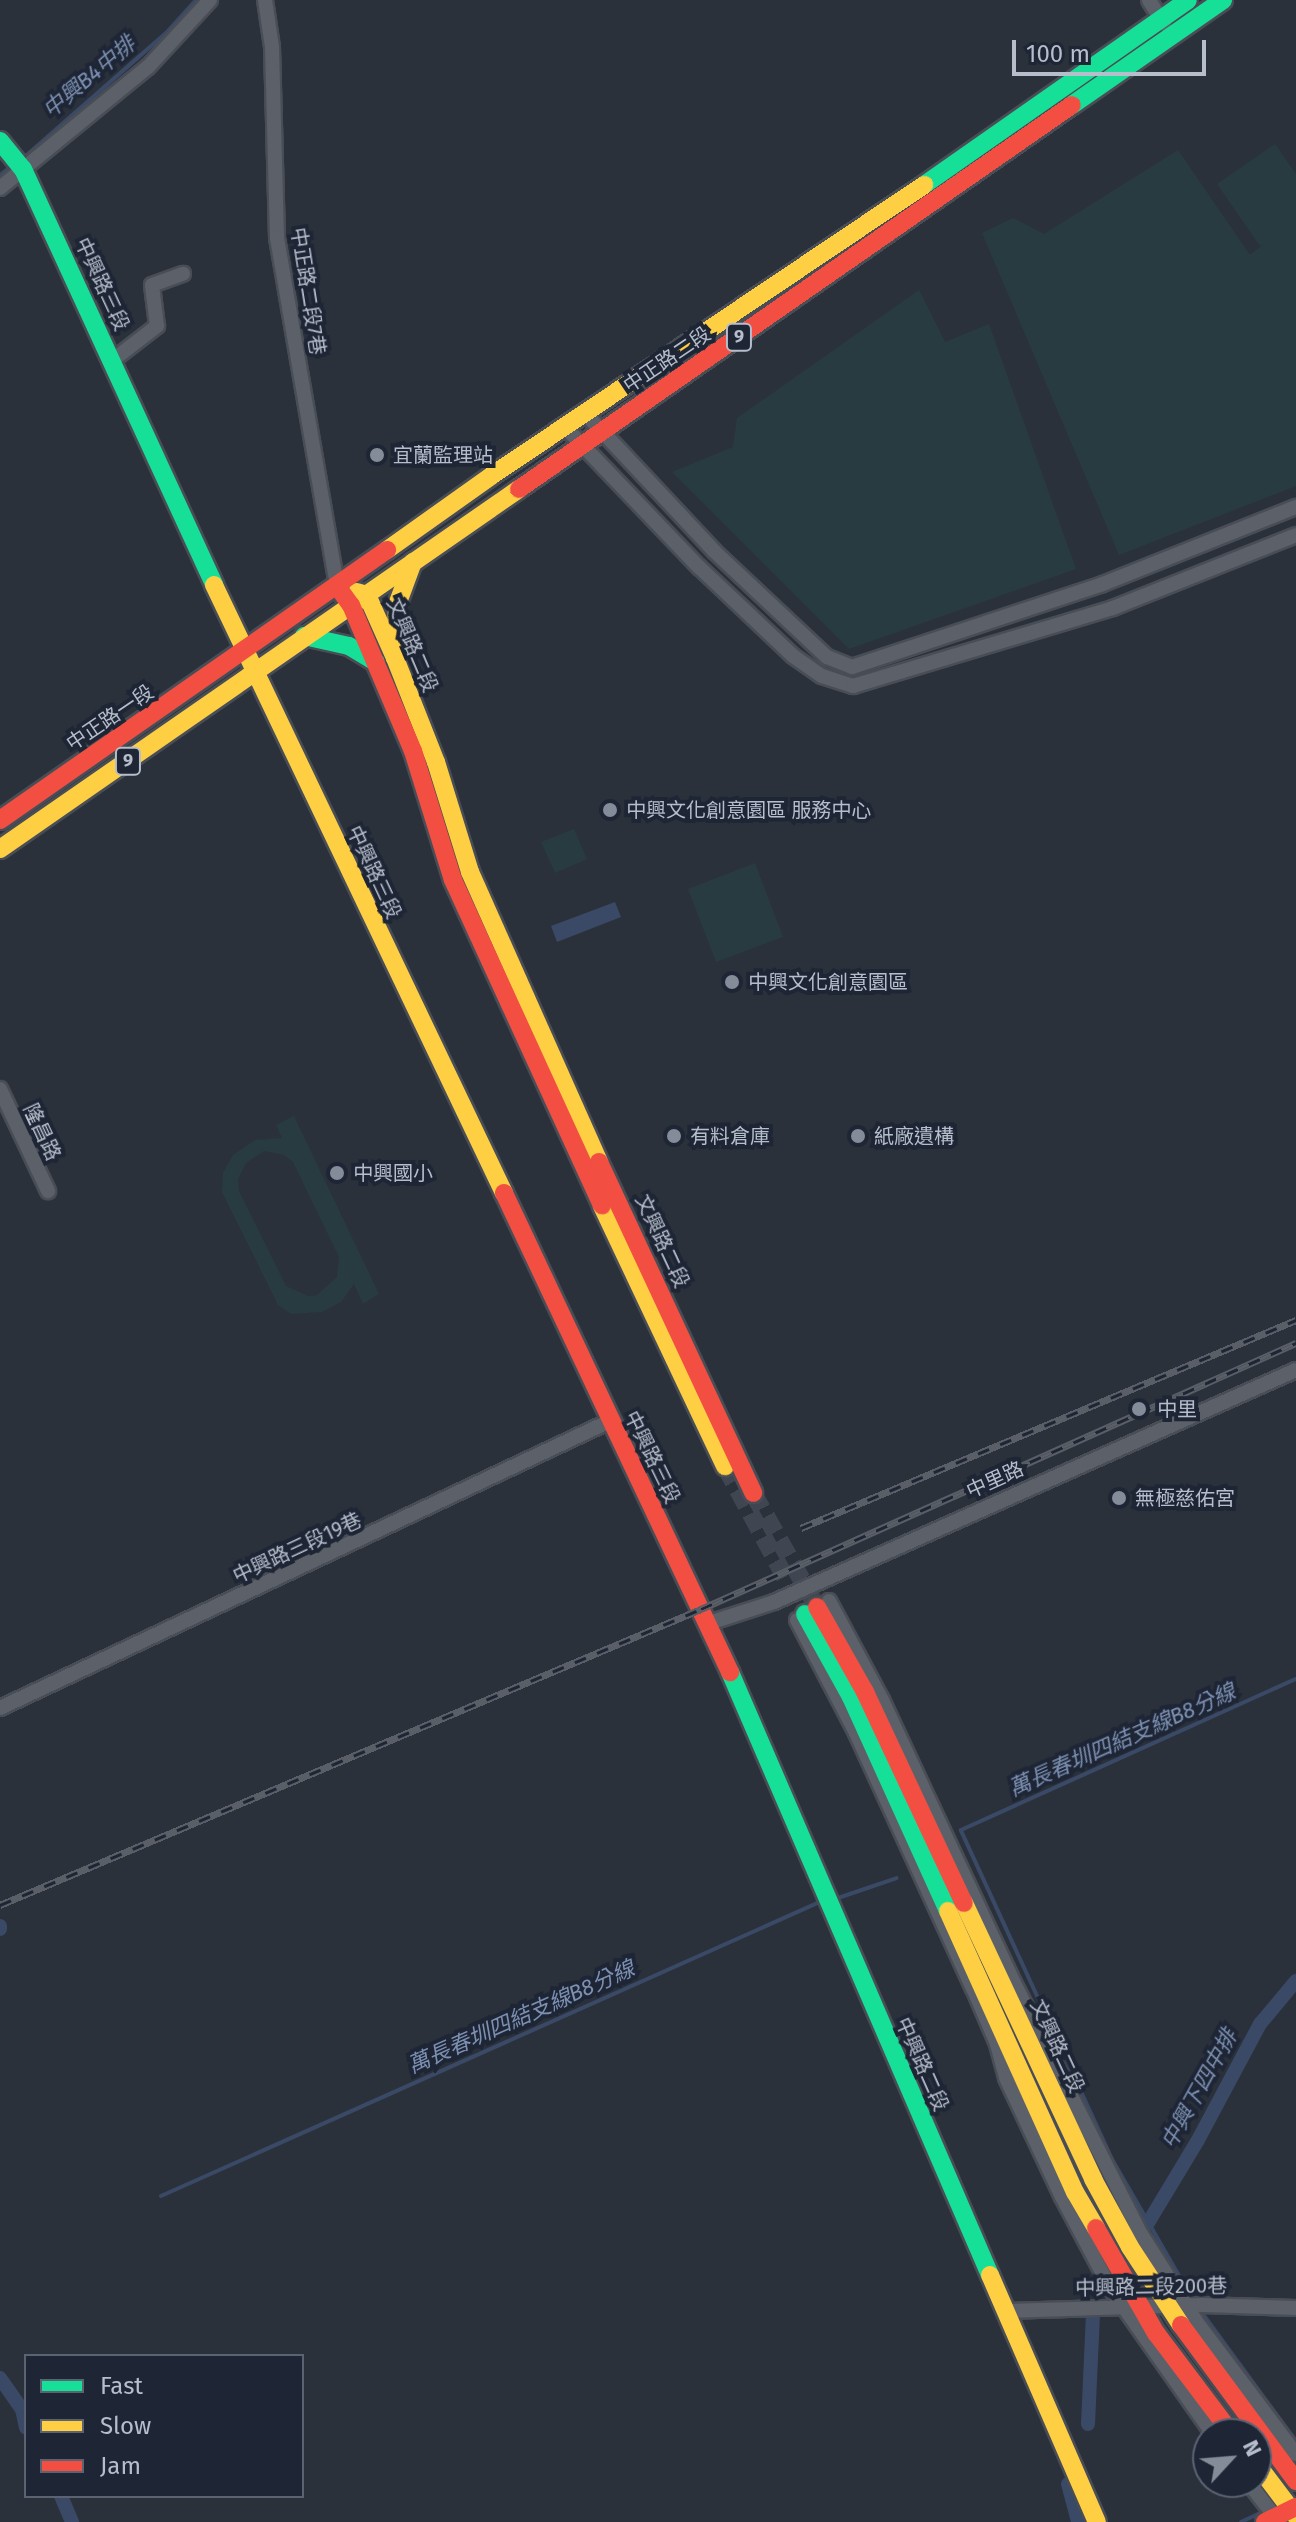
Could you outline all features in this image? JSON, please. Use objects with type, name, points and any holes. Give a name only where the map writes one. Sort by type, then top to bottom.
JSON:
[{"type":"street","points":[[0,188],[148,67],[210,0]]},
{"type":"street","name":"中正路二段7巷","points":[[265,0],[272,47],[277,238],[337,586]]},
{"type":"street","points":[[1149,0],[1166,26]]},
{"type":"street","name":"中正路二段","points":[[255,673],[304,636],[946,195],[1166,26],[1188,0]]},
{"type":"street","name":"中正路二段","points":[[245,652],[584,412],[923,185],[1166,26],[1223,0]]},
{"type":"street","name":"中興路三段","points":[[0,141],[23,169],[245,652],[709,1623]]},
{"type":"street","points":[[113,360],[157,326],[152,285],[183,274]]},
{"type":"street","points":[[584,412],[714,551],[827,657],[852,667],[867,665],[1103,584],[1296,507]]},
{"type":"street","points":[[565,427],[580,447],[793,656],[822,676],[853,686],[1113,608],[1296,535]]},
{"type":"street","points":[[395,658],[397,605],[413,562]]},
{"type":"street","name":"文興路二段","points":[[337,586],[367,595],[436,762],[482,900],[753,1493]]},
{"type":"street","name":"文興路二段","points":[[337,586],[351,605],[413,751],[453,880],[552,1102],[725,1466]]},
{"type":"street","points":[[304,636],[349,646],[376,662]]},
{"type":"street","name":"中正路一段","points":[[0,820],[245,652]]},
{"type":"street","name":"9","points":[[0,849],[255,673]]},
{"type":"street","name":"隆昌路","points":[[0,1089],[48,1191]]},
{"type":"street","name":"中里路","points":[[709,1623],[774,1602],[1296,1370]]},
{"type":"street","name":"中興路三段19巷","points":[[0,1708],[610,1421]]},
{"type":"street","name":"文興路二段","points":[[1203,2418],[1132,2307],[1064,2169],[812,1611],[865,1692],[1093,2179],[1296,2481]]},
{"type":"street","name":"中興路二段","points":[[709,1623],[822,1893],[1097,2522]]},
{"type":"street","name":"文興路二段","points":[[1177,2306],[1296,2454]]},
{"type":"street","name":"中興路二段200巷","points":[[1007,2311],[1177,2306],[1296,2308]]},
{"type":"street","name":"文興路二段","points":[[1132,2307],[1219,2418]]},
{"type":"street","points":[[1272,2493],[1284,2516]]},
{"type":"street","points":[[1265,2498],[1284,2516]]},
{"type":"green space","points":[[1275,144],[1296,174],[1296,486],[1119,555],[982,233],[1013,218],[1044,234],[1178,150],[1250,255],[1264,244],[1260,246],[1217,184]]},
{"type":"green space","points":[[919,290],[945,342],[989,324],[1076,569],[849,649],[672,472],[733,447],[737,418]]},
{"type":"green space","points":[[574,829],[587,859],[555,873],[541,842]]},
{"type":"green space","points":[[755,863],[783,937],[716,962],[688,889]]},
{"type":"green space","points":[[294,1116],[379,1294],[363,1304],[354,1284],[341,1302],[322,1312],[291,1314],[278,1305],[222,1192],[223,1173],[233,1155],[255,1140],[282,1138],[276,1125]],"holes":[[[264,1151],[284,1155],[293,1162],[339,1257],[337,1277],[317,1295],[308,1296],[286,1286],[239,1191],[238,1179],[246,1163]]]},
{"type":"water","points":[[615,902],[621,917],[557,942],[551,926]]},
{"type":"waterway","name":"中興B4中排","points":[[21,160],[166,33],[196,0]]},
{"type":"waterway","name":"中興B4中排","points":[[0,175],[13,165]]},
{"type":"waterway","points":[[1193,2300],[1112,2159],[961,1830],[1296,1679]]},
{"type":"waterway","name":"萬長春圳四結支線B8分線","points":[[835,1899],[897,1878]]},
{"type":"waterway","name":"萬長春圳四結支線B8分線","points":[[161,2196],[822,1901]]},
{"type":"waterway","name":"中興下四中排","points":[[1148,2223],[1198,2140],[1260,2024],[1296,1981]]},
{"type":"waterway","points":[[1200,2310],[1296,2441]]},
{"type":"waterway","name":"中興下四中排","points":[[1088,2424],[1093,2315]]},
{"type":"waterway","points":[[0,2378],[22,2409],[24,2418]]},
{"type":"waterway","name":"中興下四中排","points":[[1068,2484],[1078,2522]]},
{"type":"waterway","points":[[62,2498],[72,2522]]},
{"type":"waterway","points":[[1241,2522],[1265,2511]]},
{"type":"tunnel","points":[[725,1466],[805,1614]]},
{"type":"tunnel","points":[[753,1493],[817,1607]]},
{"type":"railway","points":[[801,1528],[1296,1320]]},
{"type":"railway","points":[[0,1905],[701,1609],[1296,1343]]},
{"type":"traffic: fast","points":[[924,185],[1188,0]]},
{"type":"traffic: fast","points":[[1072,105],[1223,0]]},
{"type":"traffic: fast","points":[[0,141],[23,169],[214,585]]},
{"type":"traffic: fast","points":[[304,636],[349,646],[376,662]]},
{"type":"traffic: fast","points":[[805,1614],[851,1697],[948,1911]]},
{"type":"traffic: fast","points":[[730,1672],[990,2275]]},
{"type":"traffic: slow","points":[[387,550],[491,476],[924,185]]},
{"type":"traffic: slow","points":[[0,849],[519,489]]},
{"type":"traffic: slow","points":[[395,658],[397,605],[413,562]]},
{"type":"traffic: slow","points":[[214,585],[504,1193]]},
{"type":"traffic: slow","points":[[357,592],[367,595],[395,658],[436,762],[470,872],[599,1162]]},
{"type":"traffic: slow","points":[[602,1206],[725,1466]]},
{"type":"traffic: slow","points":[[964,1903],[1093,2179],[1130,2247],[1181,2325]]},
{"type":"traffic: slow","points":[[948,1911],[1075,2192],[1096,2228]]},
{"type":"traffic: slow","points":[[990,2275],[1097,2522]]},
{"type":"traffic: slow","points":[[1272,2484],[1296,2516]]},
{"type":"traffic: jam","points":[[519,489],[1072,105]]},
{"type":"traffic: jam","points":[[0,820],[387,550]]},
{"type":"traffic: jam","points":[[337,586],[351,605],[413,751],[453,880],[602,1206]]},
{"type":"traffic: jam","points":[[599,1162],[753,1493]]},
{"type":"traffic: jam","points":[[504,1193],[730,1672]]},
{"type":"traffic: jam","points":[[817,1607],[865,1692],[964,1903]]},
{"type":"traffic: jam","points":[[1096,2228],[1156,2333],[1220,2418]]},
{"type":"traffic: jam","points":[[1181,2325],[1296,2481]]},
{"type":"traffic: jam","points":[[1265,2522],[1296,2507]]},
{"type":"place","name":"宜蘭監理站","points":[[377,455]]},
{"type":"place","name":"中興文化創意園區 服務中心","points":[[610,810]]},
{"type":"place","name":"中興文化創意園區","points":[[732,982]]},
{"type":"place","name":"有料倉庫","points":[[674,1136]]},
{"type":"place","name":"紙廠遺構","points":[[858,1136]]},
{"type":"place","name":"中興國小","points":[[337,1173]]},
{"type":"place","name":"中里","points":[[1139,1409]]},
{"type":"place","name":"無極慈佑宮","points":[[1119,1498]]}]
